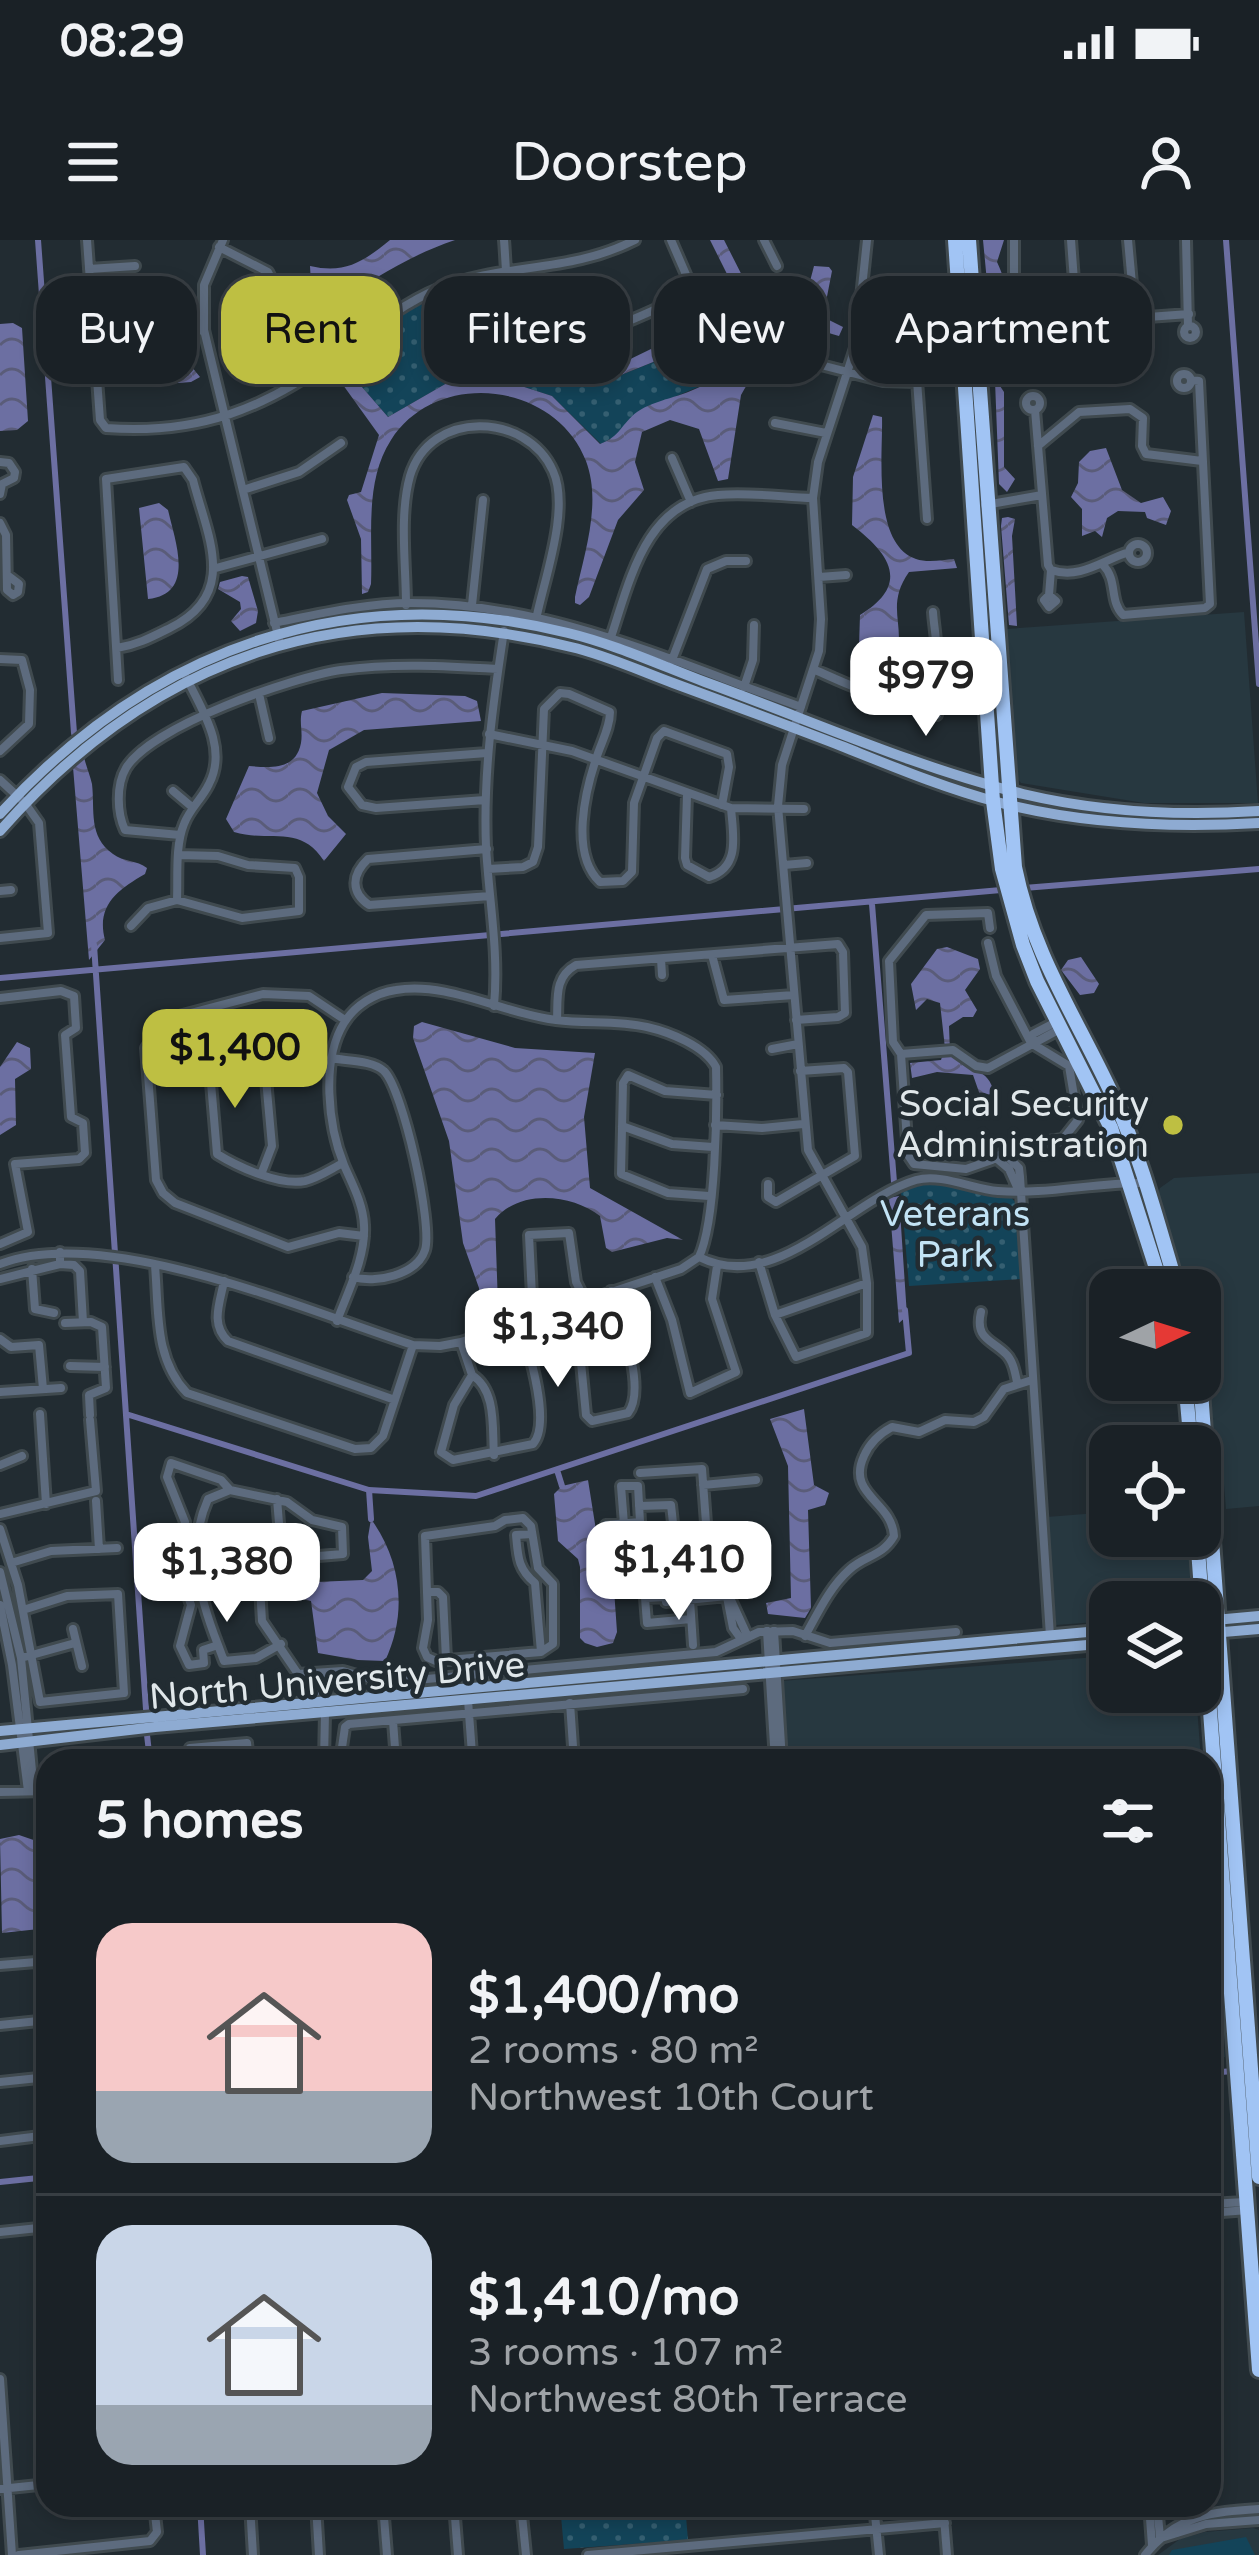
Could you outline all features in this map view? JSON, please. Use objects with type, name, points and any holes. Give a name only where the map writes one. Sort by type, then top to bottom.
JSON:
[{"type":"highway","points":[[955,240],[964,276]]},
{"type":"highway","points":[[969,240],[971,276]]},
{"type":"highway","points":[[977,384],[992,793],[1037,981],[1138,1183],[1170,1269]]},
{"type":"highway","points":[[982,505],[1009,797],[1010,874]]},
{"type":"highway","points":[[1016,902],[1120,1112],[1158,1269]]},
{"type":"highway","points":[[1201,1401],[1206,1581]]},
{"type":"highway","points":[[1213,1713],[1216,1749]]},
{"type":"highway","points":[[1221,1817],[1252,2195],[1259,2370]]},
{"type":"main road","points":[[0,814],[118,720],[185,675],[277,633],[406,608],[505,627]]},
{"type":"main road","points":[[277,633],[447,627],[569,633],[992,793],[1134,810],[1258,817]]},
{"type":"main road","points":[[0,831],[21,799]]},
{"type":"main road","points":[[1221,1624],[1259,1616]]},
{"type":"main road","points":[[1221,1628],[1259,1629]]},
{"type":"main road","name":"North University Drive","points":[[773,1667],[892,1663],[1048,1644],[1089,1632]]},
{"type":"main road","name":"North University Drive","points":[[0,1731],[26,1735],[463,1701],[918,1647],[1089,1643]]},
{"type":"main road","points":[[892,1663],[918,1647]]},
{"type":"main road","points":[[325,1713],[334,1706],[387,1694]]},
{"type":"main road","name":"North University Drive","points":[[0,1744],[26,1735],[387,1694],[463,1701]]},
{"type":"main road","points":[[243,1720],[310,1709],[327,1700]]},
{"type":"street","points":[[87,240],[90,276]]},
{"type":"street","points":[[504,240],[513,322],[524,335],[542,340],[604,332],[685,295],[691,286],[671,240]]},
{"type":"street","points":[[97,384],[100,420],[106,428],[224,418],[277,397],[410,302],[461,280],[572,264],[635,240]]},
{"type":"street","points":[[764,240],[777,266]]},
{"type":"street","points":[[759,1262],[796,1357],[867,1333],[868,1283],[862,1247],[808,1150],[803,1124],[778,806],[782,765],[815,670],[821,619],[813,498],[826,433],[849,373],[868,240]]},
{"type":"street","points":[[1014,240],[1014,276]]},
{"type":"street","points":[[1071,240],[1074,276]]},
{"type":"street","points":[[1128,240],[1131,276]]},
{"type":"street","points":[[1186,240],[1188,326]]},
{"type":"street","points":[[270,276],[221,243],[204,285],[203,330],[277,633]]},
{"type":"street","points":[[89,269],[135,266]]},
{"type":"street","points":[[1152,316],[1189,314]]},
{"type":"street","points":[[197,330],[203,330]]},
{"type":"street","points":[[827,367],[849,373]]},
{"type":"street","points":[[1103,565],[1112,576],[1116,607],[1123,615],[1210,604],[1195,381]]},
{"type":"street","points":[[916,384],[927,519]]},
{"type":"street","points":[[1038,446],[1079,412],[1130,409],[1143,418],[1146,454],[1202,461]]},
{"type":"street","points":[[1035,410],[1051,570],[1049,595]]},
{"type":"street","points":[[775,423],[826,433]]},
{"type":"street","points":[[537,615],[559,513],[554,472],[540,449],[506,427],[461,428],[440,438],[411,472],[406,608],[472,605],[537,615],[745,687],[798,717]]},
{"type":"street","points":[[243,490],[299,472],[341,443]]},
{"type":"street","points":[[672,458],[691,502]]},
{"type":"street","points":[[0,463],[9,463],[15,472],[14,478],[2,479],[0,494]]},
{"type":"street","points":[[117,648],[140,644],[190,619],[201,606],[216,568],[190,472],[184,467],[106,479],[118,680]]},
{"type":"street","points":[[611,637],[649,536],[665,518],[691,502],[716,495],[813,498]]},
{"type":"street","points":[[982,505],[1042,495]]},
{"type":"street","points":[[472,605],[482,500]]},
{"type":"street","points":[[0,523],[6,535],[7,575]]},
{"type":"street","points":[[216,568],[322,539]]},
{"type":"street","points":[[1051,570],[1066,574],[1103,565],[1129,552]]},
{"type":"street","points":[[672,660],[707,569],[726,561],[746,561]]},
{"type":"street","points":[[819,577],[846,574]]},
{"type":"street","points":[[815,670],[879,696],[894,697],[919,688],[934,668],[933,612]]},
{"type":"street","points":[[745,687],[754,660],[754,625]]},
{"type":"street","points":[[494,1006],[485,800],[489,734],[505,627]]},
{"type":"street","points":[[0,659],[22,660],[31,690],[29,724],[0,752]]},
{"type":"street","points":[[180,835],[124,830],[118,784],[129,762],[205,714],[337,671],[433,665],[498,669]]},
{"type":"street","points":[[177,900],[180,835],[216,764],[216,744],[185,675]]},
{"type":"street","points":[[919,688],[937,715]]},
{"type":"street","points":[[259,694],[269,738]]},
{"type":"street","points":[[488,869],[533,862],[538,847],[540,742],[544,709],[553,697],[569,694],[610,712],[586,794],[588,871],[600,882],[623,881],[632,872],[634,803],[657,738],[664,731],[727,754],[726,806],[734,853],[719,874],[698,874],[685,858],[687,794]]},
{"type":"street","points":[[489,734],[540,742],[726,806],[804,809]]},
{"type":"street","points":[[485,800],[376,808],[362,805],[348,787],[356,767],[366,762],[487,753]]},
{"type":"street","points":[[0,938],[48,933],[39,823],[2,784]]},
{"type":"street","points":[[173,791],[192,807]]},
{"type":"street","points":[[487,849],[368,859],[358,868],[353,884],[359,898],[369,905],[490,896]]},
{"type":"street","points":[[130,926],[148,908],[177,900],[242,918],[299,911],[295,868],[179,855]]},
{"type":"street","points":[[784,865],[807,863]]},
{"type":"street","points":[[988,943],[996,976],[1031,1043],[1069,1066],[1079,1115],[1074,1131],[1063,1139],[1013,1146],[966,1168],[910,1161],[901,1054],[893,1042],[887,972],[895,953],[926,915],[988,913],[989,928]]},
{"type":"street","points":[[556,1020],[559,982],[576,965],[840,945],[847,1007],[839,1017],[796,1020]]},
{"type":"street","points":[[712,956],[724,1000],[794,995]]},
{"type":"street","points":[[661,959],[662,975]]},
{"type":"street","points":[[0,1264],[60,1252],[100,1255],[224,1281],[338,1321],[413,1345],[461,1342],[681,1269],[699,1257],[706,1242],[716,1067],[696,1047],[649,1027],[556,1020],[418,989],[374,995],[345,1021],[331,1058],[335,1138],[362,1207],[364,1236],[338,1321]]},
{"type":"street","points":[[0,998],[61,991],[74,996],[76,1028],[65,1035],[71,1118],[83,1123],[85,1153],[74,1160],[15,1164],[28,1232],[0,1244]]},
{"type":"street","points":[[345,1021],[309,996],[263,994],[179,1016],[152,1036],[146,1048],[156,1180],[176,1203],[288,1246],[339,1233],[364,1236]]},
{"type":"street","points":[[901,1054],[948,1050],[988,1068],[1061,1024]]},
{"type":"street","points":[[772,1049],[798,1043]]},
{"type":"street","points":[[331,1058],[383,1070],[390,1080],[419,1173],[426,1232],[423,1255],[381,1281],[353,1277]]},
{"type":"street","points":[[262,1172],[272,1146],[265,1068],[210,1071],[217,1154],[262,1172],[287,1180],[306,1180],[343,1163]]},
{"type":"street","points":[[768,1184],[768,1197],[776,1202],[856,1156],[848,1072],[844,1068],[800,1071]]},
{"type":"street","points":[[710,1196],[668,1193],[621,1174],[623,1083],[628,1075],[665,1091],[717,1095]]},
{"type":"street","points":[[1079,1115],[1101,1105]]},
{"type":"street","points":[[715,1126],[803,1124]]},
{"type":"street","points":[[622,1126],[672,1144],[713,1147]]},
{"type":"street","points":[[1000,1155],[1019,1190],[1048,1644]]},
{"type":"street","points":[[699,1257],[717,1266],[736,1267],[797,1249],[920,1178],[1000,1191],[1138,1183]]},
{"type":"street","points":[[539,1316],[532,1296],[529,1235],[569,1233],[576,1282],[585,1300]]},
{"type":"street","points":[[60,1252],[60,1264]]},
{"type":"street","points":[[0,1279],[32,1269],[74,1265],[80,1271],[83,1322]]},
{"type":"street","points":[[155,1266],[163,1359],[172,1378],[187,1393],[356,1449],[371,1448],[383,1436],[413,1345]]},
{"type":"street","points":[[655,1277],[672,1320],[690,1394],[736,1372],[712,1299],[717,1266]]},
{"type":"street","points":[[32,1269],[35,1309],[55,1313]]},
{"type":"street","points":[[224,1281],[216,1319],[219,1333],[228,1341],[395,1400]]},
{"type":"street","points":[[776,1315],[868,1283]]},
{"type":"street","points":[[566,1307],[584,1371],[586,1415],[592,1421],[634,1408],[631,1358],[611,1291]]},
{"type":"street","points":[[981,1312],[983,1337],[1010,1358],[1017,1382]]},
{"type":"street","points":[[472,1375],[444,1430],[440,1448],[445,1456],[453,1460],[494,1455],[533,1444],[540,1435],[535,1379],[520,1322]]},
{"type":"street","points":[[0,1514],[96,1491],[89,1395],[106,1388],[101,1325],[65,1323]]},
{"type":"street","points":[[0,1339],[10,1347],[39,1345],[43,1389]]},
{"type":"street","points":[[461,1342],[472,1375],[483,1382],[489,1396],[494,1455]]},
{"type":"street","points":[[70,1366],[105,1367]]},
{"type":"street","points":[[805,1636],[837,1581],[858,1562],[881,1554],[894,1536],[888,1514],[862,1489],[859,1477],[863,1457],[876,1438],[892,1427],[919,1432],[945,1420],[968,1424],[979,1420],[1004,1389],[1032,1380]]},
{"type":"street","points":[[0,1392],[61,1388]]},
{"type":"street","points":[[40,1414],[46,1504]]},
{"type":"street","points":[[0,1465],[22,1456]]},
{"type":"street","points":[[218,1645],[203,1650],[204,1664],[189,1665],[180,1646],[191,1605],[176,1559],[184,1524],[167,1477],[172,1463],[221,1480],[230,1490]]},
{"type":"street","points":[[640,1473],[702,1469],[706,1529],[714,1562],[744,1637]]},
{"type":"street","points":[[704,1485],[756,1480]]},
{"type":"street","points":[[606,1525],[624,1524],[640,1522],[638,1486],[621,1486],[624,1524]]},
{"type":"street","points":[[281,1645],[256,1658],[224,1660],[201,1603],[195,1558],[197,1529],[208,1499],[230,1490],[277,1499],[312,1520],[342,1527],[343,1554],[265,1561],[259,1570],[262,1621],[281,1645],[298,1675],[343,1671],[384,1683],[716,1652],[744,1637],[770,1631],[794,1631],[830,1643],[956,1632]]},
{"type":"street","points":[[277,1499],[281,1559]]},
{"type":"street","points":[[96,1501],[99,1549]]},
{"type":"street","points":[[639,1507],[671,1505],[674,1532],[706,1529]]},
{"type":"street","points":[[515,1519],[528,1520],[532,1534],[538,1568],[554,1585],[555,1638],[541,1652],[430,1659],[423,1648],[428,1620],[423,1540],[429,1533],[496,1526],[515,1519]]},
{"type":"street","points":[[0,1529],[18,1585],[40,1702],[124,1693],[119,1597],[114,1592],[67,1596],[23,1610]]},
{"type":"street","points":[[532,1534],[516,1535],[522,1573],[535,1583],[541,1652]]},
{"type":"street","points":[[11,1563],[51,1551],[117,1548]]},
{"type":"street","points":[[727,1596],[666,1602],[664,1566],[758,1560]]},
{"type":"street","points":[[18,1585],[2,1582],[21,1658],[31,1791]]},
{"type":"street","points":[[427,1592],[439,1592],[442,1598],[446,1659]]},
{"type":"street","points":[[665,1597],[645,1598],[647,1623],[691,1619]]},
{"type":"street","points":[[689,1600],[692,1645]]},
{"type":"street","points":[[0,1605],[26,1735]]},
{"type":"street","points":[[73,1629],[82,1666]]},
{"type":"street","points":[[770,1631],[777,1749]]},
{"type":"street","points":[[21,1658],[75,1643]]},
{"type":"street","points":[[320,1672],[326,1676],[327,1700]]},
{"type":"street","points":[[306,1702],[316,1692],[315,1678],[320,1672]]},
{"type":"street","points":[[342,1749],[346,1724],[393,1720],[463,1701],[570,1703],[743,1689]]},
{"type":"street","points":[[463,1701],[471,1749]]},
{"type":"street","points":[[570,1703],[573,1749]]},
{"type":"street","points":[[324,1749],[325,1713]]},
{"type":"street","points":[[393,1720],[395,1749]]},
{"type":"street","points":[[190,1749],[247,1743],[248,1749]]},
{"type":"street","points":[[0,1792],[36,1791]]},
{"type":"street","points":[[0,1965],[36,1962]]},
{"type":"street","points":[[0,2025],[36,2021]]},
{"type":"street","points":[[0,2082],[36,2078]]},
{"type":"street","points":[[0,2141],[36,2136]]},
{"type":"street","points":[[1221,2205],[1252,2195]]},
{"type":"street","points":[[0,2232],[36,2228]]},
{"type":"street","points":[[0,2379],[4,2488],[15,2555],[150,2541],[155,2537],[154,2517]]},
{"type":"street","points":[[4,2488],[36,2485]]},
{"type":"street","points":[[1221,2513],[1259,2509]]},
{"type":"street","points":[[251,2517],[253,2555]]},
{"type":"street","points":[[317,2517],[319,2555]]},
{"type":"street","points":[[384,2517],[387,2555]]},
{"type":"street","points":[[455,2517],[458,2555]]},
{"type":"street","points":[[522,2517],[526,2555]]},
{"type":"street","points":[[875,2517],[879,2555]]},
{"type":"street","points":[[944,2517],[947,2555]]},
{"type":"street","points":[[1149,2551],[1152,2517]]},
{"type":"street","points":[[1156,2517],[1160,2538]]},
{"type":"street","points":[[1149,2551],[1167,2530],[1192,2517]]},
{"type":"street","points":[[1160,2538],[1206,2524],[1259,2520]]},
{"type":"street","points":[[588,2555],[945,2523]]},
{"type":"street","points":[[722,2542],[723,2555]]},
{"type":"shaded area","points":[[1244,612],[1258,803],[1144,803],[1021,783],[1017,778],[1007,629]]},
{"type":"shaded area","points":[[1259,1173],[1259,1506],[1226,1509],[1221,1425],[1213,1425],[1211,1401],[1221,1401],[1221,1269],[1181,1269],[1158,1194],[1174,1178]]},
{"type":"shaded area","points":[[1089,1514],[1089,1557],[1190,1557],[1191,1581],[1089,1581],[1089,1623],[1056,1625],[1047,1517]]},
{"type":"shaded area","points":[[1089,1658],[1089,1713],[1198,1713],[1200,1749],[786,1749],[781,1681]]},
{"type":"shaded area","points":[[1221,2008],[1225,2057],[1221,2058]]},
{"type":"shaded area","points":[[1259,2530],[1259,2555],[1158,2555],[1180,2539]]},
{"type":"green space","points":[[424,303],[424,384],[445,384],[388,417],[359,384],[400,384],[400,316]]},
{"type":"green space","points":[[654,362],[654,384],[703,384],[636,413],[621,433],[601,444],[552,396],[515,384],[630,384],[630,371]]},
{"type":"green space","name":"Veterans Park","points":[[920,1181],[1009,1195],[1016,1203],[1020,1279],[909,1286],[901,1191]]},
{"type":"green space","points":[[561,2517],[686,2517],[688,2540],[564,2549]]},
{"type":"green space","points":[[1246,2537],[1255,2555],[1169,2555],[1172,2550]]},
{"type":"water","points":[[390,240],[455,240],[379,276],[311,276],[310,266],[333,268],[371,254]]},
{"type":"water","points":[[710,240],[724,240],[742,276],[728,276]]},
{"type":"water","points":[[983,240],[1004,240],[997,262],[1002,276],[986,276]]},
{"type":"water","points":[[814,266],[832,271],[827,297],[827,276],[811,276]]},
{"type":"water","points":[[827,319],[843,327],[839,336],[827,332]]},
{"type":"water","points":[[0,324],[22,328],[28,421],[17,430],[0,431]]},
{"type":"water","points":[[654,348],[654,362],[630,371],[630,359]]},
{"type":"water","points":[[342,384],[359,384],[388,417],[445,384],[515,384],[552,396],[600,444],[644,408],[703,385],[747,384],[741,395],[728,479],[718,481],[699,429],[670,420],[642,432],[635,462],[644,490],[618,520],[589,597],[580,605],[575,597],[590,529],[592,494],[586,461],[571,434],[549,414],[494,394],[465,394],[437,402],[411,417],[391,440],[377,474],[371,584],[362,594],[361,539],[347,500],[361,492],[379,435]]},
{"type":"water","points":[[995,384],[1004,392],[1004,467],[1015,479],[1007,492],[999,484]]},
{"type":"water","points":[[873,415],[882,417],[883,497],[892,536],[916,559],[954,559],[957,568],[909,572],[898,595],[896,657],[886,659],[859,647],[860,615],[886,592],[889,569],[876,547],[852,525],[853,477]]},
{"type":"water","points":[[1106,448],[1122,490],[1141,503],[1163,497],[1171,511],[1166,525],[1147,518],[1145,512],[1118,511],[1107,518],[1102,537],[1095,531],[1082,536],[1082,509],[1071,497],[1078,483],[1079,462],[1090,451]]},
{"type":"water","points":[[159,503],[168,510],[179,564],[172,587],[148,599],[139,508]]},
{"type":"water","points":[[1002,518],[1015,519],[1017,626],[1009,625],[1001,526]]},
{"type":"water","points":[[248,577],[258,611],[256,623],[240,631],[231,621],[241,609],[240,602],[218,589],[220,582]]},
{"type":"water","points":[[382,693],[465,696],[477,701],[481,721],[364,730],[329,750],[317,793],[328,816],[346,834],[324,861],[295,838],[234,832],[226,819],[249,766],[274,767],[294,758],[301,743],[302,711]]},
{"type":"water","points":[[84,757],[100,839],[117,857],[147,868],[111,900],[104,918],[105,940],[89,960],[73,767]]},
{"type":"water","points":[[947,947],[978,959],[980,969],[965,990],[977,1010],[973,1017],[949,1026],[950,1053],[983,1074],[994,1094],[980,1095],[973,1075],[937,1072],[912,1078],[910,1063],[941,1060],[945,1048],[940,1003],[927,999],[916,1010],[911,984],[937,949]]},
{"type":"water","points":[[1081,957],[1099,984],[1094,993],[1080,995],[1061,970],[1068,960]]},
{"type":"water","points":[[422,1022],[515,1048],[595,1053],[584,1117],[590,1188],[683,1240],[667,1238],[612,1252],[606,1248],[600,1216],[588,1209],[561,1199],[518,1203],[495,1219],[498,1305],[480,1310],[479,1288],[463,1243],[449,1141],[413,1038],[414,1026]]},
{"type":"water","points":[[17,1042],[30,1048],[31,1069],[15,1079],[16,1125],[0,1135],[0,1067]]},
{"type":"water","points":[[899,1196],[907,1316],[899,1323],[889,1198]]},
{"type":"water","points":[[804,1409],[814,1485],[829,1493],[825,1505],[808,1510],[811,1608],[805,1618],[768,1614],[766,1603],[791,1598],[788,1466],[770,1419]]},
{"type":"water","points":[[588,1480],[599,1549],[604,1554],[639,1551],[652,1557],[650,1564],[628,1566],[613,1575],[617,1632],[613,1643],[597,1647],[580,1638],[580,1567],[578,1559],[558,1541],[554,1494],[562,1486]]},
{"type":"water","points":[[371,1519],[389,1552],[398,1587],[397,1624],[385,1661],[318,1653],[311,1601],[290,1597],[292,1583],[363,1580],[372,1571]]},
{"type":"water","points":[[19,1835],[36,1841],[36,1929],[2,1933],[0,1839]]},
{"type":"waterway","points":[[38,240],[74,733]]},
{"type":"waterway","points":[[1226,240],[1259,684]]},
{"type":"waterway","points":[[1024,888],[1259,869]]},
{"type":"waterway","points":[[0,978],[1001,890]]},
{"type":"waterway","points":[[872,904],[894,1182]]},
{"type":"waterway","points":[[94,945],[146,1709]]},
{"type":"waterway","points":[[126,1414],[369,1490],[476,1496],[909,1353],[905,1310]]},
{"type":"waterway","points":[[557,1470],[562,1486]]},
{"type":"waterway","points":[[369,1490],[371,1519]]},
{"type":"waterway","points":[[147,1735],[149,1749]]},
{"type":"waterway","points":[[1221,2072],[1233,2071]]},
{"type":"waterway","points":[[0,2182],[36,2178]]},
{"type":"waterway","points":[[201,2517],[203,2555]]},
{"type":"place","name":"Social Security Administration","points":[[1173,1125]]}]
